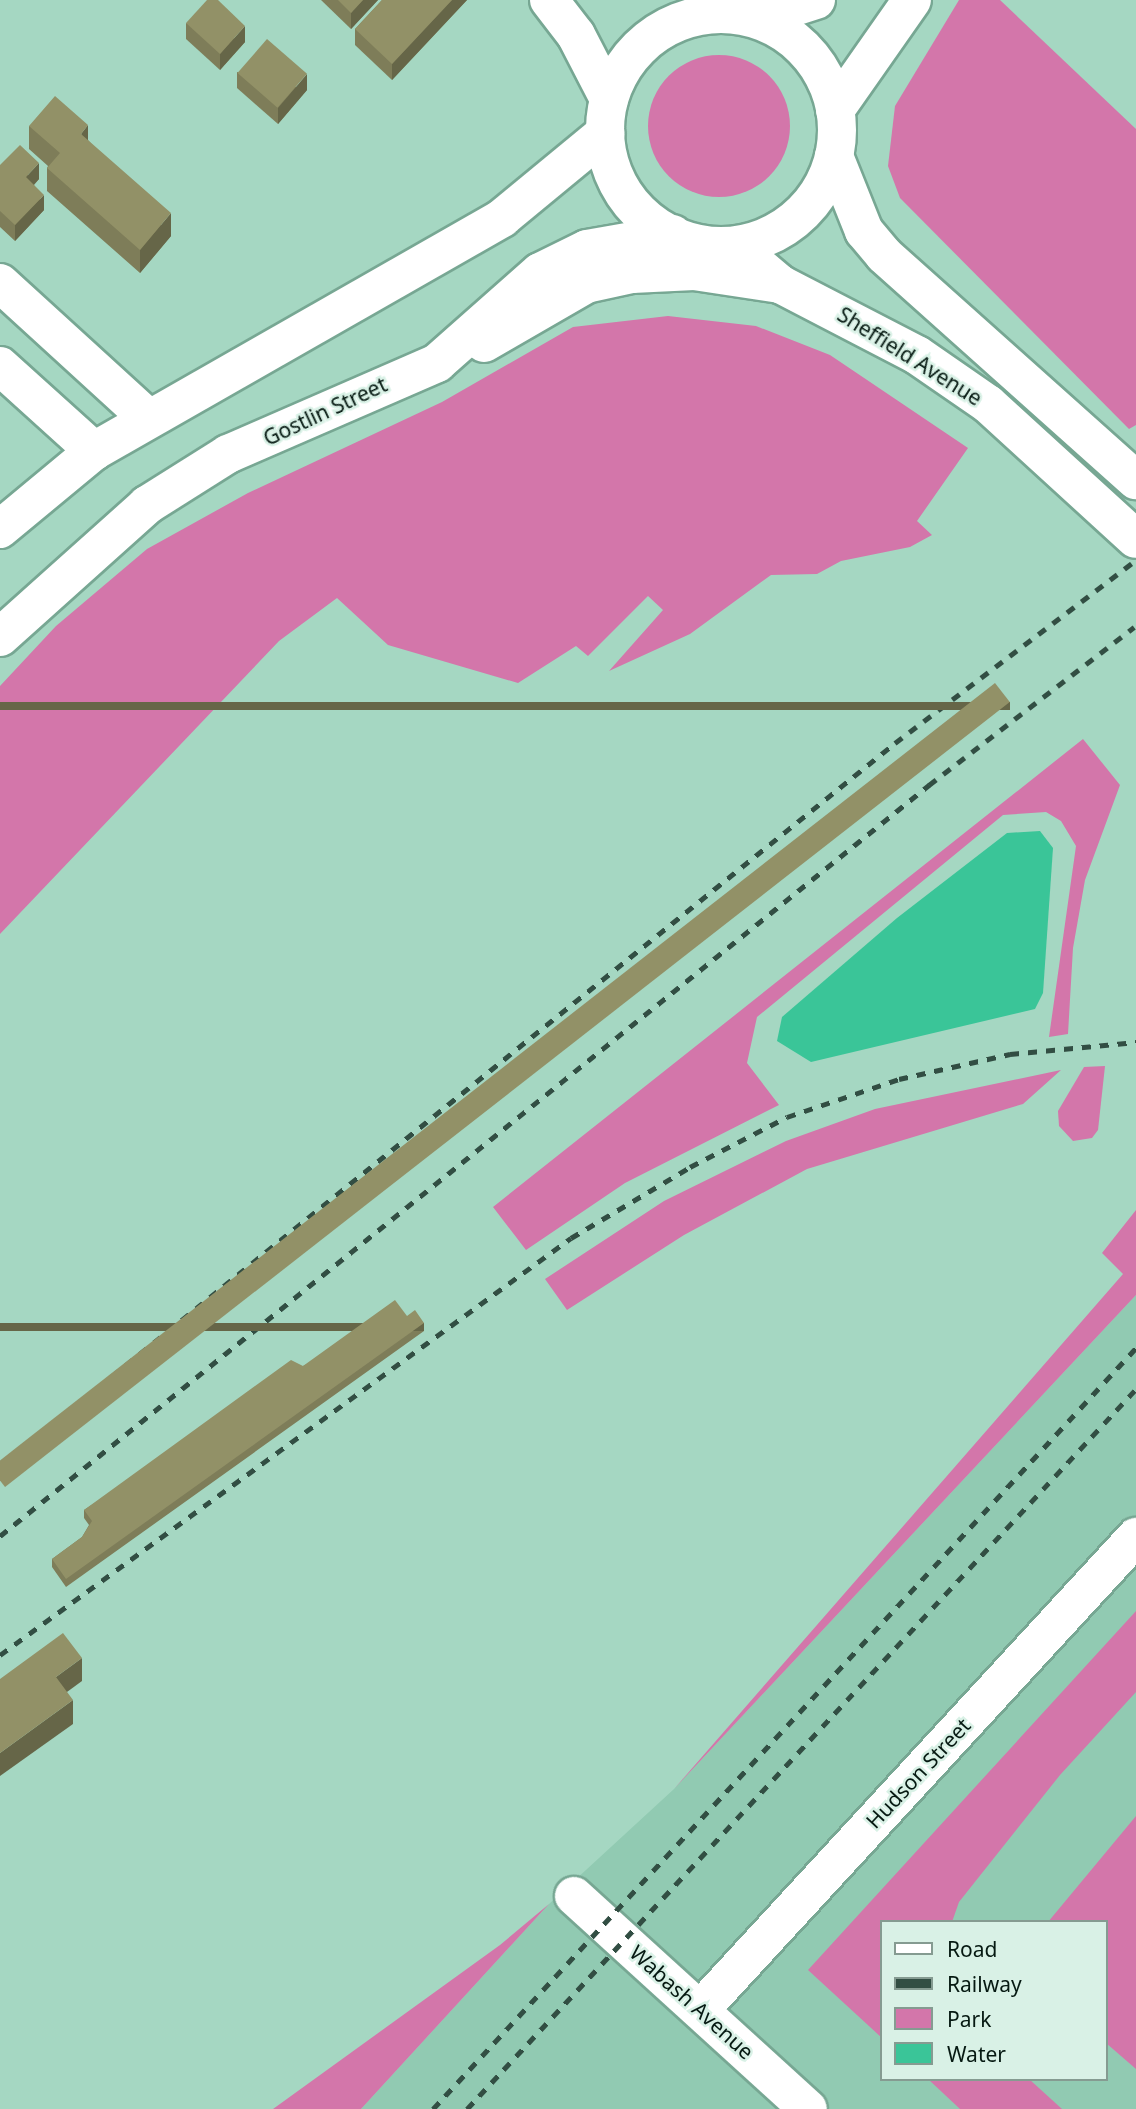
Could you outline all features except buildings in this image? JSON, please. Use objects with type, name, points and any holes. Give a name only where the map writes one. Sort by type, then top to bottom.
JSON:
[{"type":"main road","points":[[0,529],[93,451],[148,418],[440,258],[502,218],[607,116],[642,45],[685,8],[757,19],[780,30],[817,64],[835,110],[834,156],[821,189],[799,217],[769,236],[735,246],[704,246],[646,220],[624,195],[610,166],[607,116],[576,35],[549,0]]},
{"type":"main road","points":[[757,19],[816,0]]},
{"type":"main road","points":[[835,110],[912,0]]},
{"type":"main road","points":[[834,156],[863,231],[884,255],[1136,480]]},
{"type":"main road","name":"Gostlin Street","points":[[0,637],[147,505],[228,454],[437,363],[540,272],[587,249],[673,234]]},
{"type":"main road","name":"Sheffield Avenue","points":[[735,246],[780,284],[905,349],[988,404],[1136,539]]},
{"type":"main road","points":[[437,363],[495,338],[586,284],[632,274],[694,271],[780,284]]},
{"type":"main road","points":[[0,283],[148,418]]},
{"type":"main road","points":[[0,366],[93,451]]},
{"type":"main road","name":"Hudson Street","points":[[701,2010],[1136,1537]]},
{"type":"main road","name":"Wabash Avenue","points":[[575,1896],[808,2109]]},
{"type":"shaded area","points":[[1136,1295],[1136,2109],[361,2109],[549,1904],[674,1789]]},
{"type":"green space","points":[[959,0],[1000,0],[1136,129],[1136,425],[1129,429],[900,198],[888,166],[895,106]]},
{"type":"green space","points":[[719,55],[746,60],[769,76],[785,99],[790,126],[785,153],[769,176],[746,192],[719,197],[692,192],[669,176],[653,153],[648,126],[653,99],[669,76],[692,60]]},
{"type":"green space","points":[[668,316],[756,326],[830,355],[968,448],[917,521],[932,535],[910,547],[841,561],[817,574],[771,575],[690,634],[609,671],[663,610],[648,596],[588,656],[576,646],[518,683],[388,645],[337,598],[279,641],[0,934],[0,686],[56,626],[147,549],[248,493],[442,402],[573,327]]},
{"type":"green space","points":[[1083,739],[1120,785],[1085,880],[1073,948],[1068,1034],[1049,1037],[1076,846],[1061,821],[1046,812],[1003,815],[757,1017],[747,1063],[779,1105],[625,1183],[526,1250],[493,1207]]},
{"type":"green space","points":[[1105,1066],[1098,1130],[1092,1138],[1073,1141],[1059,1126],[1058,1111],[1084,1067]]},
{"type":"green space","points":[[1061,1070],[1023,1104],[807,1169],[684,1235],[567,1310],[545,1279],[664,1201],[786,1141],[875,1109]]},
{"type":"green space","points":[[1136,1210],[1136,1295],[674,1789],[1123,1274],[1102,1253]]},
{"type":"green space","points":[[1136,1611],[1136,1692],[1060,1775],[959,1902],[953,1920],[880,1920],[880,2036],[808,1970]]},
{"type":"green space","points":[[1136,1816],[1136,2069],[1108,2045],[1108,1920],[1050,1920]]},
{"type":"green space","points":[[549,1904],[361,2109],[273,2109],[500,1945]]},
{"type":"green space","points":[[930,2081],[1031,2081],[1062,2109],[960,2109]]},
{"type":"water","points":[[1040,831],[1053,848],[1043,993],[1035,1009],[811,1062],[777,1041],[782,1017],[897,918],[1007,833]]},
{"type":"railway","points":[[0,1467],[895,743],[1136,560]]},
{"type":"railway","points":[[0,1536],[929,785],[1134,627]]},
{"type":"railway","points":[[0,1655],[571,1238],[690,1167],[787,1117],[899,1079],[1010,1054],[1136,1042]]},
{"type":"railway","points":[[433,2109],[1136,1348]]},
{"type":"railway","points":[[467,2109],[1136,1389]]}]
